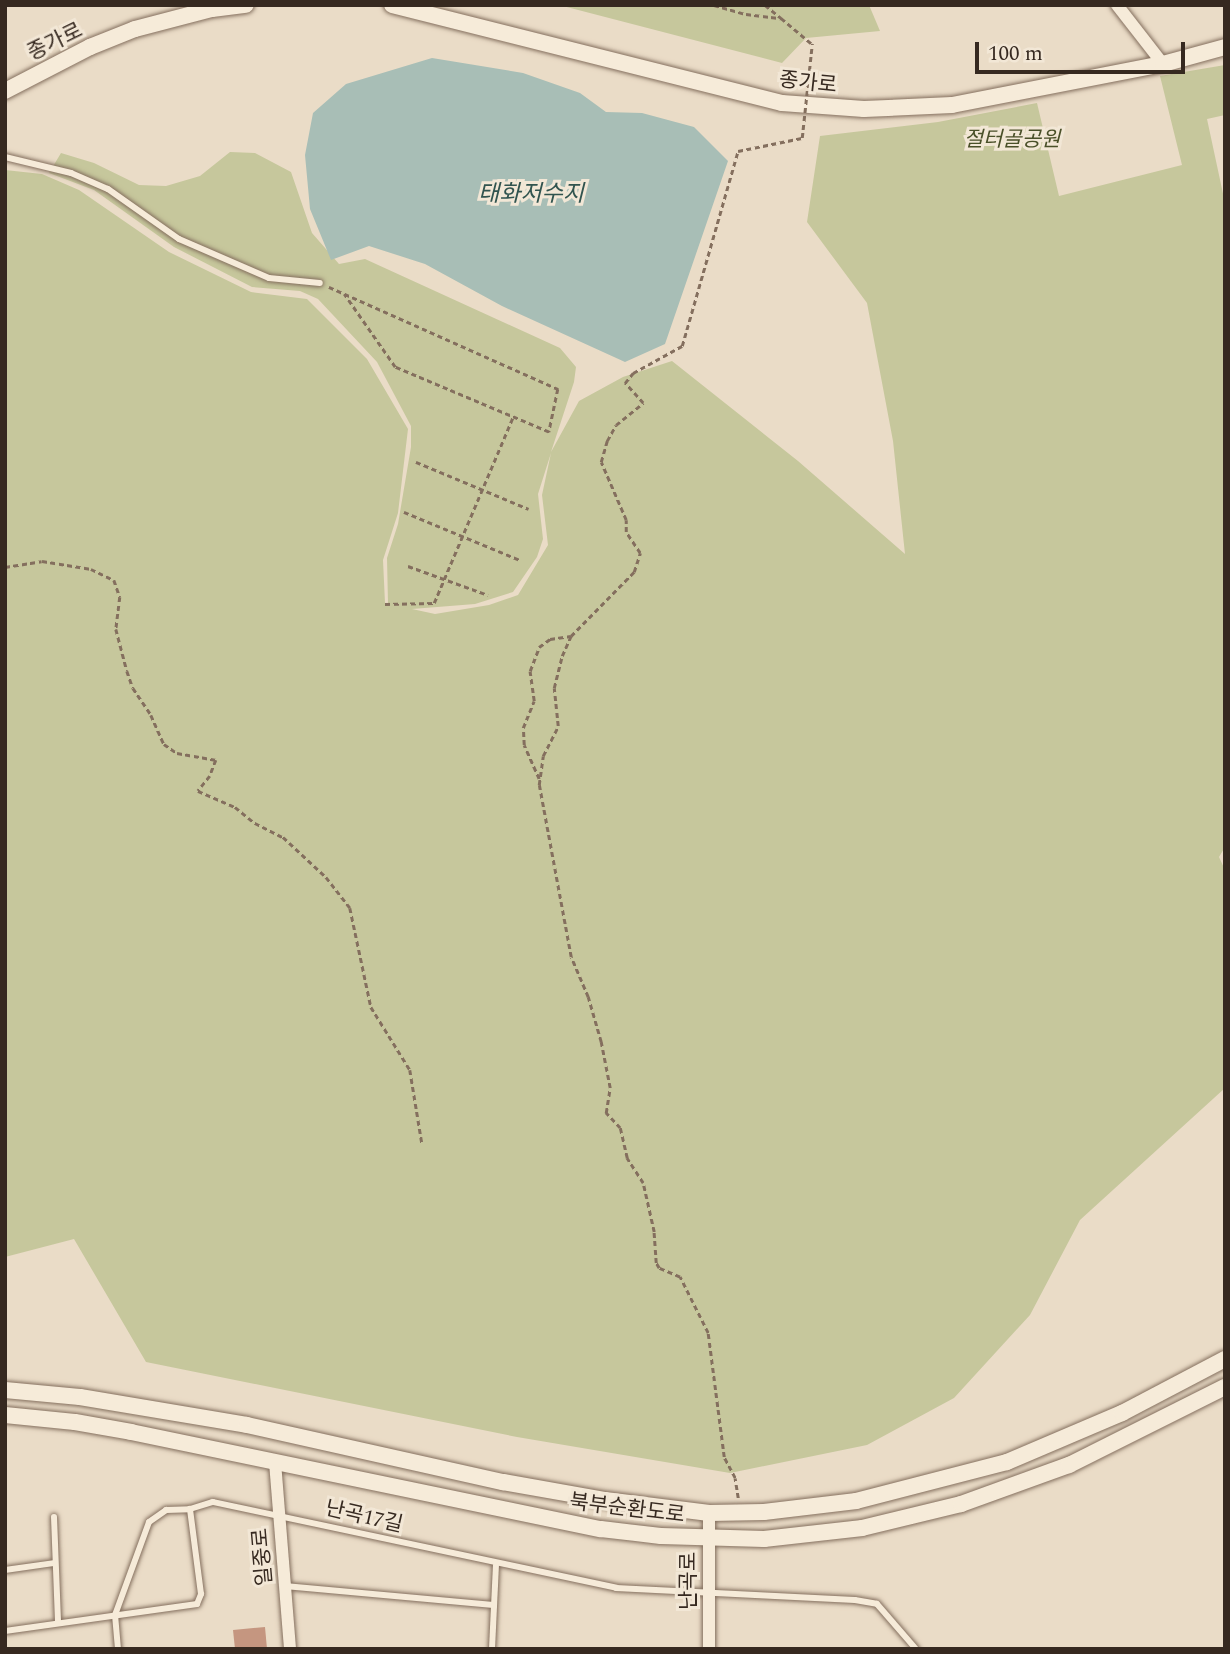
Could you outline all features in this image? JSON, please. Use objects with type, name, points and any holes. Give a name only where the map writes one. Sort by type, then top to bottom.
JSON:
[{"type":"main road","name":"종가로","points":[[5,91],[90,47],[135,29],[212,9],[246,5]]},
{"type":"main road","name":"종가로","points":[[393,5],[796,104],[863,109],[952,106],[1163,64],[1225,47]]},
{"type":"main road","name":"북부순환도로","points":[[5,1390],[80,1397],[247,1424],[566,1494],[709,1513],[764,1512],[843,1503],[981,1470],[1058,1443],[1225,1359]]},
{"type":"main road","name":"북부순환도로","points":[[5,1415],[75,1422],[560,1522],[637,1533],[708,1539],[819,1535],[961,1504],[1069,1465],[1225,1387]]},
{"type":"street","points":[[1117,5],[1163,64]]},
{"type":"street","name":"일중로","points":[[275,1462],[290,1649]]},
{"type":"street","name":"난곡로","points":[[709,1513],[709,1649]]},
{"type":"lane","points":[[5,158],[71,173],[108,189],[179,239],[269,278],[320,283]]},
{"type":"lane","name":"난곡17길","points":[[118,1649],[115,1615],[149,1522],[166,1510],[190,1509],[213,1502],[496,1565],[616,1588],[708,1595],[855,1600],[877,1604],[916,1649]]},
{"type":"lane","points":[[5,1631],[197,1604],[201,1594],[190,1509]]},
{"type":"lane","points":[[54,1517],[58,1623]]},
{"type":"lane","points":[[5,1570],[54,1563]]},
{"type":"lane","points":[[492,1649],[496,1565]]},
{"type":"lane","points":[[285,1586],[493,1605]]},
{"type":"path","points":[[714,5],[746,14],[781,18]]},
{"type":"path","points":[[738,1498],[735,1478],[724,1457],[708,1334],[680,1278],[659,1268],[656,1263],[654,1232],[643,1183],[627,1157],[620,1128],[606,1113],[610,1088],[601,1042],[588,998],[571,957],[541,802],[540,780],[543,756],[558,726],[554,688],[562,656],[571,636],[616,593],[626,577],[634,572],[640,553],[626,532],[626,520],[601,462],[607,441],[617,425],[643,403],[625,383],[633,373],[682,346],[738,151],[802,138],[812,44],[765,5]]},
{"type":"path","points":[[320,283],[558,389],[549,432],[395,368],[344,294]]},
{"type":"path","points":[[385,604],[435,603],[513,417]]},
{"type":"path","points":[[416,462],[529,509]]},
{"type":"path","points":[[404,512],[520,560]]},
{"type":"path","points":[[5,567],[42,561],[91,569],[114,580],[120,597],[116,629],[132,688],[151,715],[164,744],[177,753],[216,760],[210,776],[198,790],[235,807],[255,823],[282,837],[326,877],[350,908],[372,1007],[410,1070],[422,1143]]},
{"type":"path","points":[[408,566],[488,596]]},
{"type":"path","points":[[540,780],[524,745],[523,727],[534,701],[530,671],[539,647],[550,639],[571,636]]},
{"type":"green space","points":[[559,5],[869,5],[880,31],[806,38],[782,63]]},
{"type":"green space","name":"절터골공원","points":[[1225,65],[1225,115],[1207,119],[1225,203],[1225,847],[1219,857],[1225,870],[1225,1088],[1080,1220],[1030,1315],[954,1398],[867,1445],[730,1473],[517,1437],[146,1362],[74,1239],[5,1257],[5,170],[42,174],[79,190],[169,252],[251,292],[307,299],[367,359],[408,429],[398,513],[383,560],[385,603],[388,604],[387,558],[398,524],[411,447],[411,426],[377,362],[318,299],[300,291],[252,287],[174,247],[94,190],[49,173],[61,153],[94,163],[139,185],[166,186],[200,176],[230,152],[255,153],[291,172],[312,233],[339,264],[365,259],[560,348],[576,367],[574,382],[551,452],[579,401],[623,377],[672,361],[798,461],[905,554],[893,441],[867,303],[807,222],[820,136],[938,122],[1037,103],[1059,196],[1182,165],[1160,76]],"holes":[[[551,453],[542,495],[548,545],[518,595],[489,605],[435,614],[412,609],[475,604],[513,592],[537,557],[543,539],[538,494]]]},
{"type":"water","name":"태화저수지","points":[[432,58],[523,73],[580,93],[606,112],[642,113],[694,127],[728,161],[665,344],[625,362],[502,306],[425,264],[369,246],[331,260],[310,209],[305,155],[313,113],[346,84]]},
{"type":"building","points":[[265,1627],[267,1649],[235,1649],[233,1630]]}]
